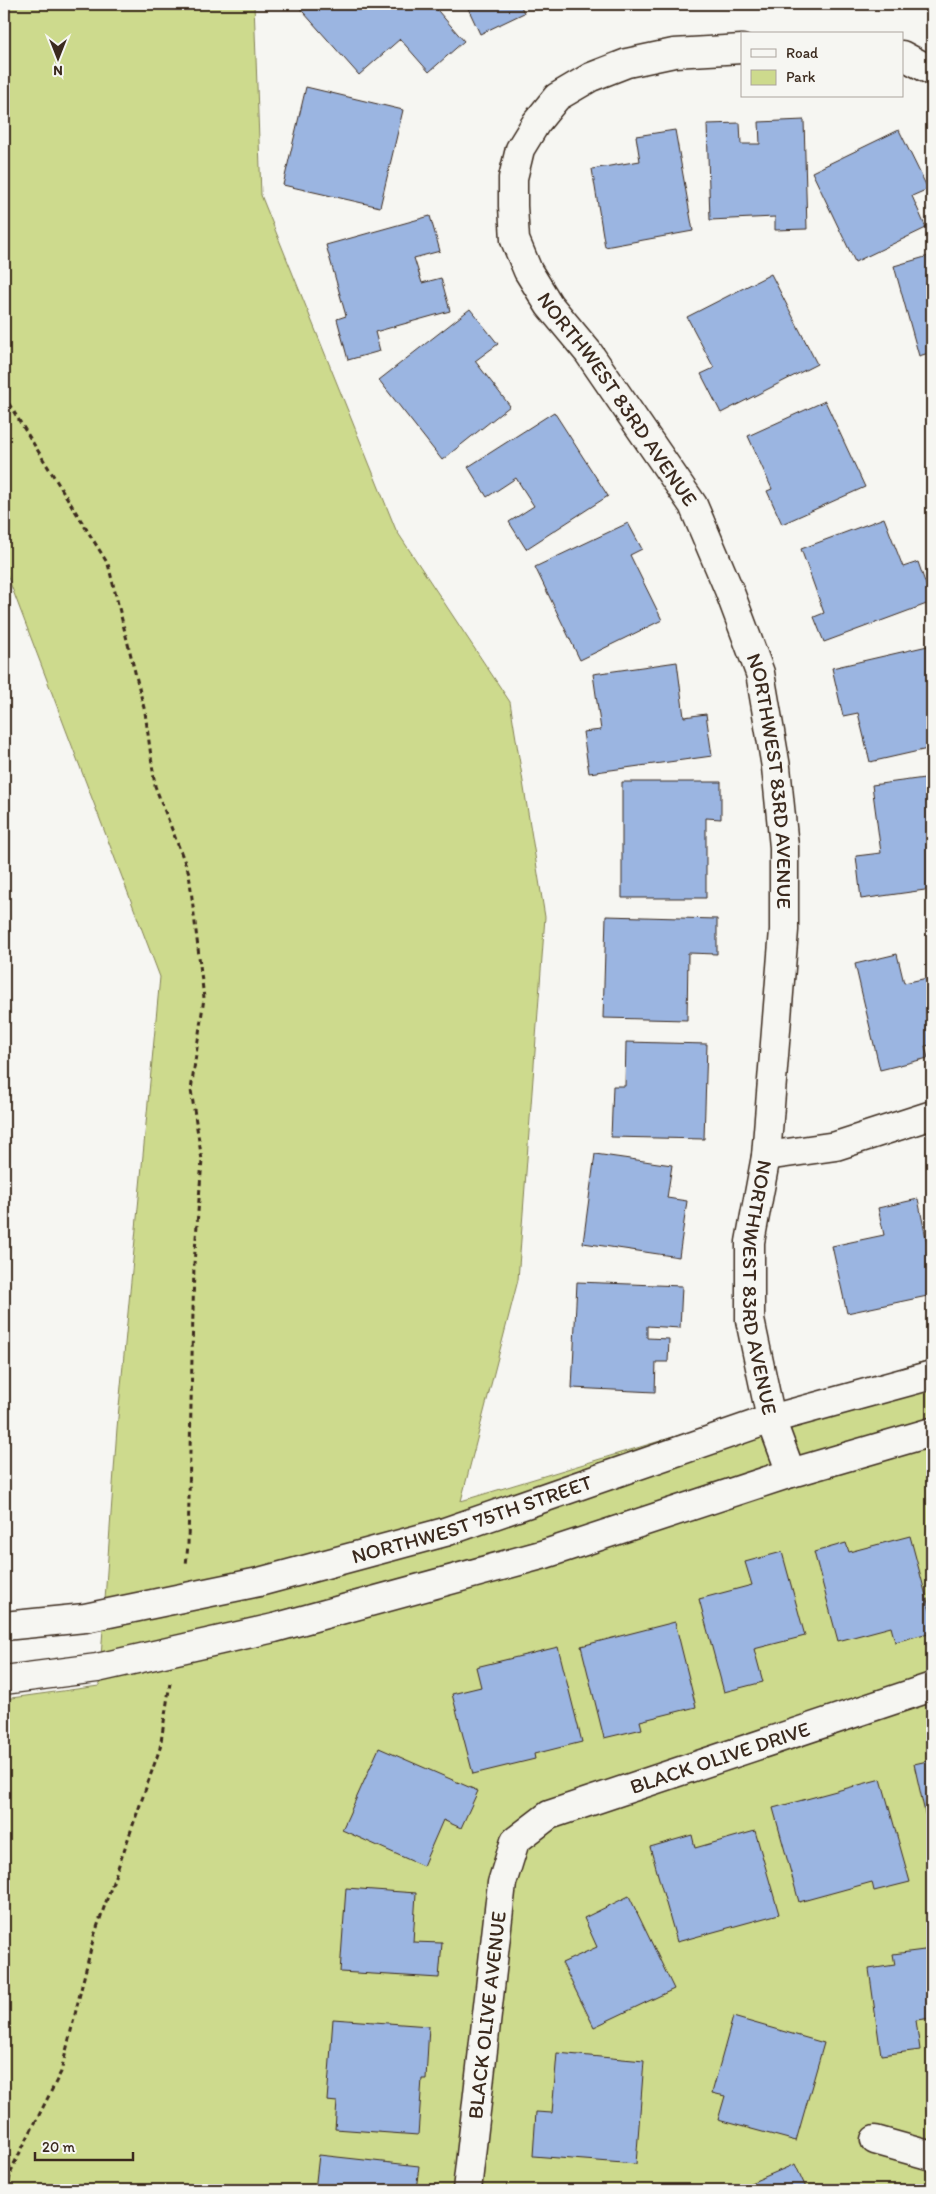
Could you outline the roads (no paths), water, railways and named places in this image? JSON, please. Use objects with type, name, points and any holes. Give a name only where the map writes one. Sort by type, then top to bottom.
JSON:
[{"type":"street","name":"NORTHWEST 83RD AVENUE","points":[[741,49],[674,53],[628,63],[591,77],[557,97],[536,123],[520,149],[513,178],[513,206],[515,240],[528,271],[549,305],[588,352],[693,505],[729,590],[760,673],[776,767],[784,847],[784,930],[766,1156],[750,1242],[750,1320],[771,1418],[791,1473]]},
{"type":"street","points":[[904,56],[932,71]]},
{"type":"street","points":[[766,1156],[836,1146],[932,1115]]},
{"type":"street","name":"NORTHWEST 75TH STREET","points":[[4,1626],[84,1618],[259,1582],[444,1532],[771,1418],[932,1375]]},
{"type":"street","points":[[4,1680],[97,1668],[274,1628],[545,1554],[791,1473],[932,1432]]},
{"type":"street","name":"BLACK OLIVE DRIVE","points":[[515,1841],[549,1816],[932,1687]]},
{"type":"street","name":"BLACK OLIVE AVENUE","points":[[467,2190],[502,1883],[515,1841]]},
{"type":"street","points":[[875,2140],[932,2156]]}]
